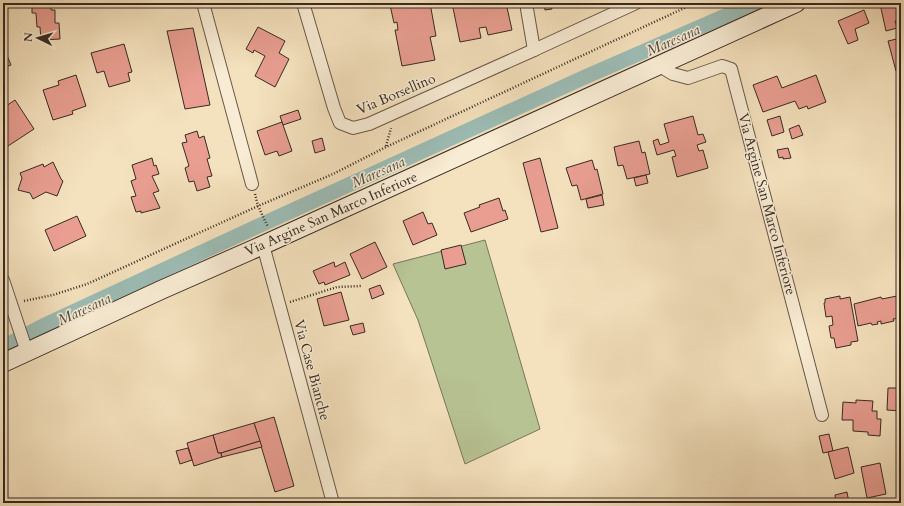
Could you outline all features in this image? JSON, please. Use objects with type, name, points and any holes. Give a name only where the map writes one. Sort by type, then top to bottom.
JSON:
[{"type":"street","points":[[203,3],[252,184]]},
{"type":"street","name":"Via Borsellino","points":[[303,3],[334,108],[340,123],[353,128],[369,124],[534,50]]},
{"type":"street","points":[[526,3],[534,50],[636,3]]},
{"type":"street","name":"Via Argine San Marco Inferiore","points":[[3,363],[26,348],[161,290],[266,237],[796,3]]},
{"type":"street","name":"Via Argine San Marco Inferiore","points":[[658,65],[673,74],[688,78],[722,66],[731,69],[822,415]]},
{"type":"street","name":"Via Case Bianche","points":[[266,237],[279,305],[333,503]]},
{"type":"street","points":[[3,280],[26,348]]},
{"type":"path","points":[[12,308],[87,284],[258,206],[333,174],[386,147],[695,3]]},
{"type":"path","points":[[252,184],[258,206],[261,211],[266,237]]},
{"type":"path","points":[[279,305],[318,294],[337,286],[361,286]]},
{"type":"green space","points":[[485,240],[540,429],[465,464],[418,320],[393,264]]},
{"type":"building","points":[[32,3],[51,3],[51,10],[55,10],[55,23],[59,23],[60,39],[41,40],[40,27],[37,27],[36,13],[32,13]]},
{"type":"building","points":[[400,3],[430,3],[436,36],[430,37],[435,60],[402,66],[395,30],[398,30],[397,22],[394,23],[390,5]]},
{"type":"building","points":[[452,3],[471,3],[471,5],[483,3],[506,3],[512,30],[488,35],[486,27],[479,28],[481,38],[460,42]]},
{"type":"building","points":[[544,3],[551,3],[552,9],[545,10]]},
{"type":"building","points":[[893,3],[893,5],[901,3],[901,20],[895,21],[897,28],[886,31],[880,4]]},
{"type":"building","points":[[864,10],[869,23],[855,29],[858,40],[848,44],[838,21]]},
{"type":"building","points":[[258,27],[285,41],[279,53],[289,59],[275,87],[255,76],[265,56],[254,50],[253,53],[246,49]]},
{"type":"building","points":[[193,28],[210,105],[185,109],[167,31]]},
{"type":"building","points":[[901,38],[901,70],[896,71],[888,41]]},
{"type":"building","points":[[124,44],[132,72],[128,73],[130,81],[109,87],[104,71],[97,73],[91,53]]},
{"type":"building","points":[[6,53],[11,65],[3,68],[3,55]]},
{"type":"building","points":[[76,75],[86,106],[72,111],[73,114],[53,120],[43,90],[59,85],[58,81]]},
{"type":"building","points":[[816,75],[826,102],[808,109],[807,106],[799,109],[795,101],[763,112],[753,85],[777,76],[782,88]]},
{"type":"building","points":[[15,100],[34,129],[8,146],[3,139],[3,108]]},
{"type":"building","points":[[298,110],[301,119],[283,125],[280,116]]},
{"type":"building","points":[[693,116],[698,135],[703,134],[706,142],[697,145],[699,151],[703,150],[708,168],[677,177],[672,157],[676,156],[674,150],[657,155],[653,141],[658,139],[660,145],[669,142],[664,124]]},
{"type":"building","points":[[780,116],[784,132],[772,136],[767,120]]},
{"type":"building","points":[[282,122],[292,151],[279,156],[277,151],[265,155],[257,131]]},
{"type":"building","points":[[799,125],[803,135],[792,139],[789,129]]},
{"type":"building","points":[[197,131],[199,138],[204,136],[210,158],[207,159],[212,176],[207,177],[210,187],[197,191],[194,181],[189,182],[185,168],[189,166],[182,143],[187,142],[185,135]]},
{"type":"building","points":[[322,138],[325,150],[315,153],[312,141]]},
{"type":"building","points":[[639,141],[642,153],[645,152],[650,174],[627,179],[623,165],[618,166],[614,147]]},
{"type":"building","points":[[788,148],[791,158],[779,158],[777,150]]},
{"type":"building","points":[[152,158],[154,166],[156,165],[159,174],[152,176],[159,191],[153,193],[160,208],[141,213],[141,211],[136,212],[131,197],[136,196],[131,181],[136,179],[132,165]]},
{"type":"building","points":[[540,158],[558,228],[541,232],[523,163]]},
{"type":"building","points":[[592,160],[595,170],[597,169],[603,194],[581,200],[577,185],[572,186],[566,168]]},
{"type":"building","points":[[53,162],[63,181],[57,196],[46,192],[33,199],[30,193],[18,190],[22,178],[20,173],[43,164],[44,167]]},
{"type":"building","points":[[646,175],[648,183],[636,186],[634,178]]},
{"type":"building","points":[[602,195],[604,205],[588,208],[586,199]]},
{"type":"building","points":[[499,198],[503,211],[505,210],[508,219],[471,232],[464,213],[480,207],[479,205]]},
{"type":"building","points":[[423,212],[428,224],[432,223],[437,235],[413,245],[403,221]]},
{"type":"building","points":[[77,216],[86,236],[54,251],[45,230]]},
{"type":"building","points":[[375,242],[387,267],[362,279],[350,254]]},
{"type":"building","points":[[461,245],[466,264],[445,269],[441,250]]},
{"type":"building","points":[[334,262],[335,267],[345,262],[350,275],[325,285],[324,282],[319,284],[313,271]]},
{"type":"building","points":[[380,285],[384,294],[372,299],[369,289]]},
{"type":"building","points":[[341,292],[349,320],[324,326],[317,299]]},
{"type":"building","points":[[840,296],[840,299],[850,297],[858,341],[851,342],[851,345],[836,348],[834,338],[831,338],[829,326],[833,325],[832,316],[826,317],[824,303],[825,299]]},
{"type":"building","points":[[897,296],[901,318],[893,319],[894,321],[881,324],[881,321],[877,322],[878,324],[872,325],[871,323],[858,326],[854,304],[881,297],[882,299]]},
{"type":"building","points":[[363,323],[365,332],[353,335],[350,326]]},
{"type":"building","points":[[888,388],[901,388],[901,411],[887,410]]},
{"type":"building","points":[[856,400],[873,401],[872,411],[877,411],[877,419],[881,419],[880,436],[868,435],[868,432],[853,431],[853,420],[842,420],[843,402],[856,403]]},
{"type":"building","points":[[274,417],[294,486],[275,492],[254,423]]},
{"type":"building","points":[[254,423],[260,441],[218,453],[213,435]]},
{"type":"building","points":[[829,434],[833,451],[823,453],[819,436]]},
{"type":"building","points":[[213,435],[218,453],[221,453],[222,457],[194,466],[187,443]]},
{"type":"building","points":[[260,441],[262,447],[222,457],[221,453]]},
{"type":"building","points":[[848,447],[854,473],[835,479],[828,452]]},
{"type":"building","points":[[188,448],[192,460],[180,464],[176,451]]},
{"type":"building","points":[[880,463],[886,494],[867,498],[861,467]]},
{"type":"building","points":[[847,492],[849,503],[836,503],[835,495]]},
{"type":"waterway","name":"Maresana","points":[[3,347],[47,324],[254,228],[585,77],[755,3]]}]
